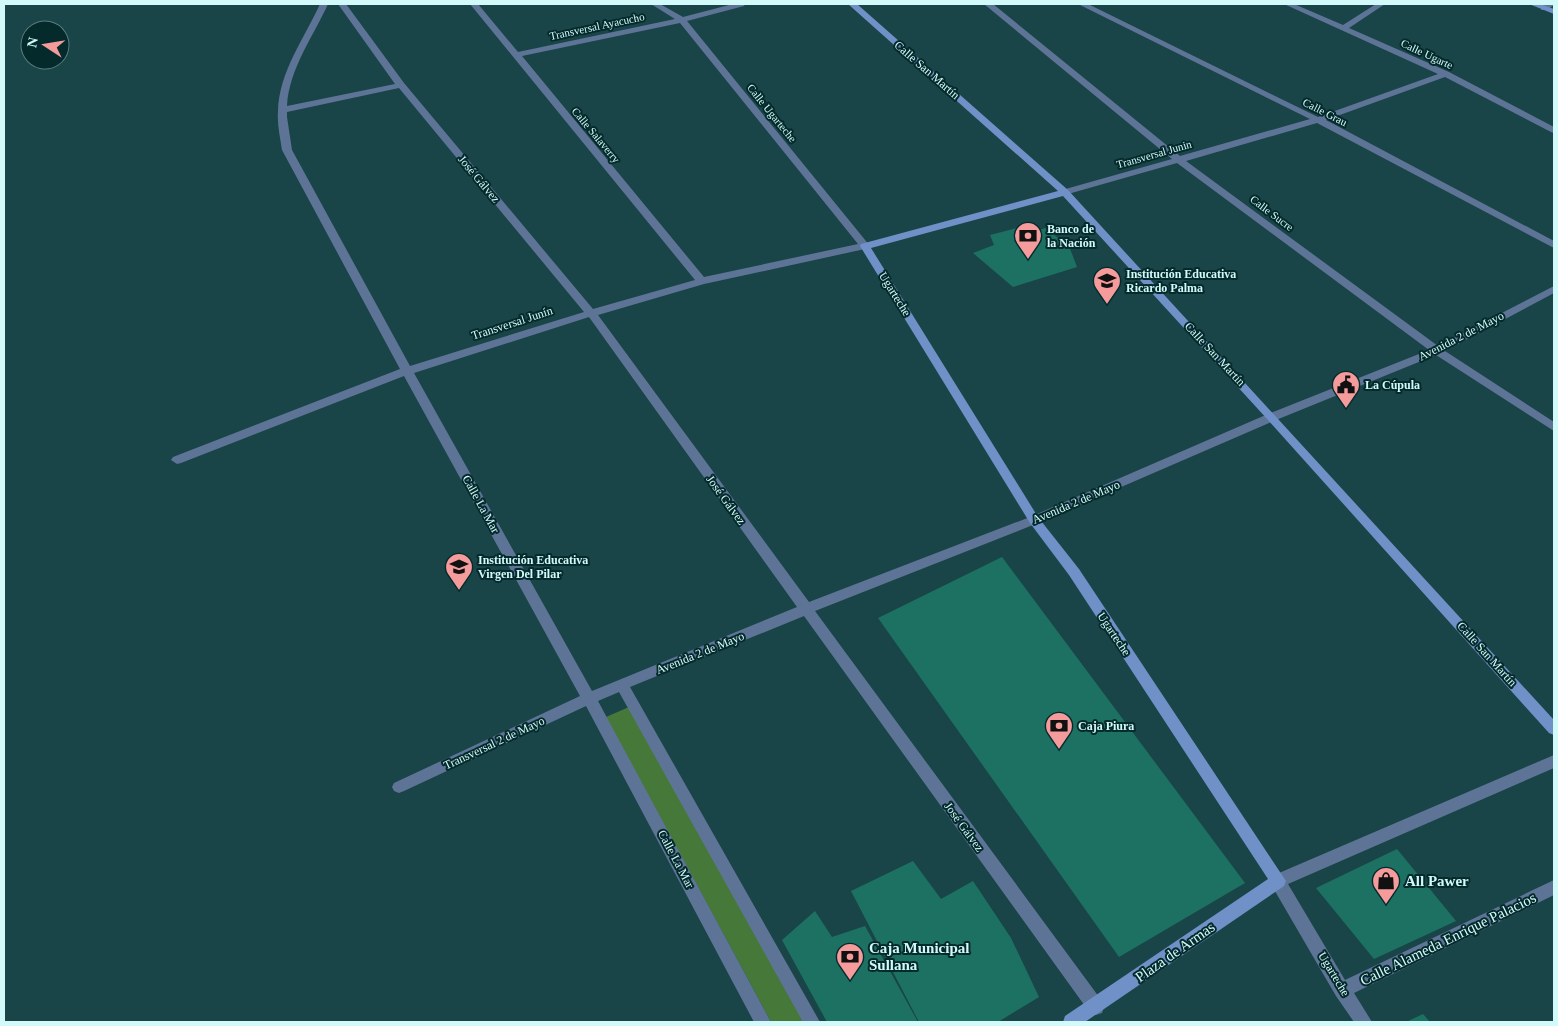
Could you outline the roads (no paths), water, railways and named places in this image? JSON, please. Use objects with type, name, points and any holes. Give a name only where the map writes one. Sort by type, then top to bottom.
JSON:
[{"type":"street","name":"Calle La Mar","points":[[324,4],[313,29],[289,72],[282,110],[287,150],[407,371],[589,698],[763,1022]]},
{"type":"street","name":"José Gálvez","points":[[342,4],[401,85],[590,313],[1096,1007]]},
{"type":"street","name":"Calle Salaverry","points":[[474,4],[702,281]]},
{"type":"street","name":"Calle Ugarteche","points":[[655,4],[682,20],[865,246]]},
{"type":"street","name":"Transversal Ayacucho","points":[[516,55],[682,20],[742,4]]},
{"type":"street","name":"Calle San Martín","points":[[852,4],[1065,192],[1272,417],[1554,729]]},
{"type":"street","name":"Calle Sucre","points":[[988,4],[1179,160],[1437,351],[1554,427]]},
{"type":"street","name":"Calle Grau","points":[[1082,4],[1318,120],[1554,245]]},
{"type":"street","name":"Calle Ugarte","points":[[1288,4],[1446,74],[1554,130]]},
{"type":"street","points":[[1344,28],[1381,4]]},
{"type":"street","points":[[1533,4],[1548,6],[1554,12]]},
{"type":"street","name":"Transversal Junin","points":[[865,246],[1065,192],[1318,120],[1446,74]]},
{"type":"street","points":[[282,110],[401,85]]},
{"type":"street","name":"Transversal Junín","points":[[177,460],[407,371],[590,313],[702,281],[865,246]]},
{"type":"street","name":"Ugarteche","points":[[865,246],[1034,520],[1074,572],[1278,881],[1342,990],[1364,1022]]},
{"type":"street","name":"Avenida 2 de Mayo","points":[[589,698],[1034,520],[1272,417],[1437,351],[1554,289]]},
{"type":"street","points":[[622,684],[812,1022]]},
{"type":"street","name":"Transversal 2 de Mayo","points":[[398,788],[589,698]]},
{"type":"street","points":[[1278,881],[1554,761]]},
{"type":"street","name":"Plaza de Armas","points":[[1071,1022],[1096,1007],[1278,881]]},
{"type":"street","name":"Calle Alameda Enrique Palacios","points":[[1342,990],[1554,887]]},
{"type":"place","name":"Banco de la Nación","points":[[1028,260]]},
{"type":"place","name":"Institución Educativa Ricardo Palma","points":[[1107,305]]},
{"type":"place","name":"La Cúpula","points":[[1346,409]]},
{"type":"place","name":"Institución Educativa Virgen Del Pilar","points":[[459,591]]},
{"type":"place","name":"Caja Piura","points":[[1059,750]]},
{"type":"place","name":"All Pawer","points":[[1386,905]]},
{"type":"place","name":"Caja Municipal Sullana","points":[[850,981]]}]
